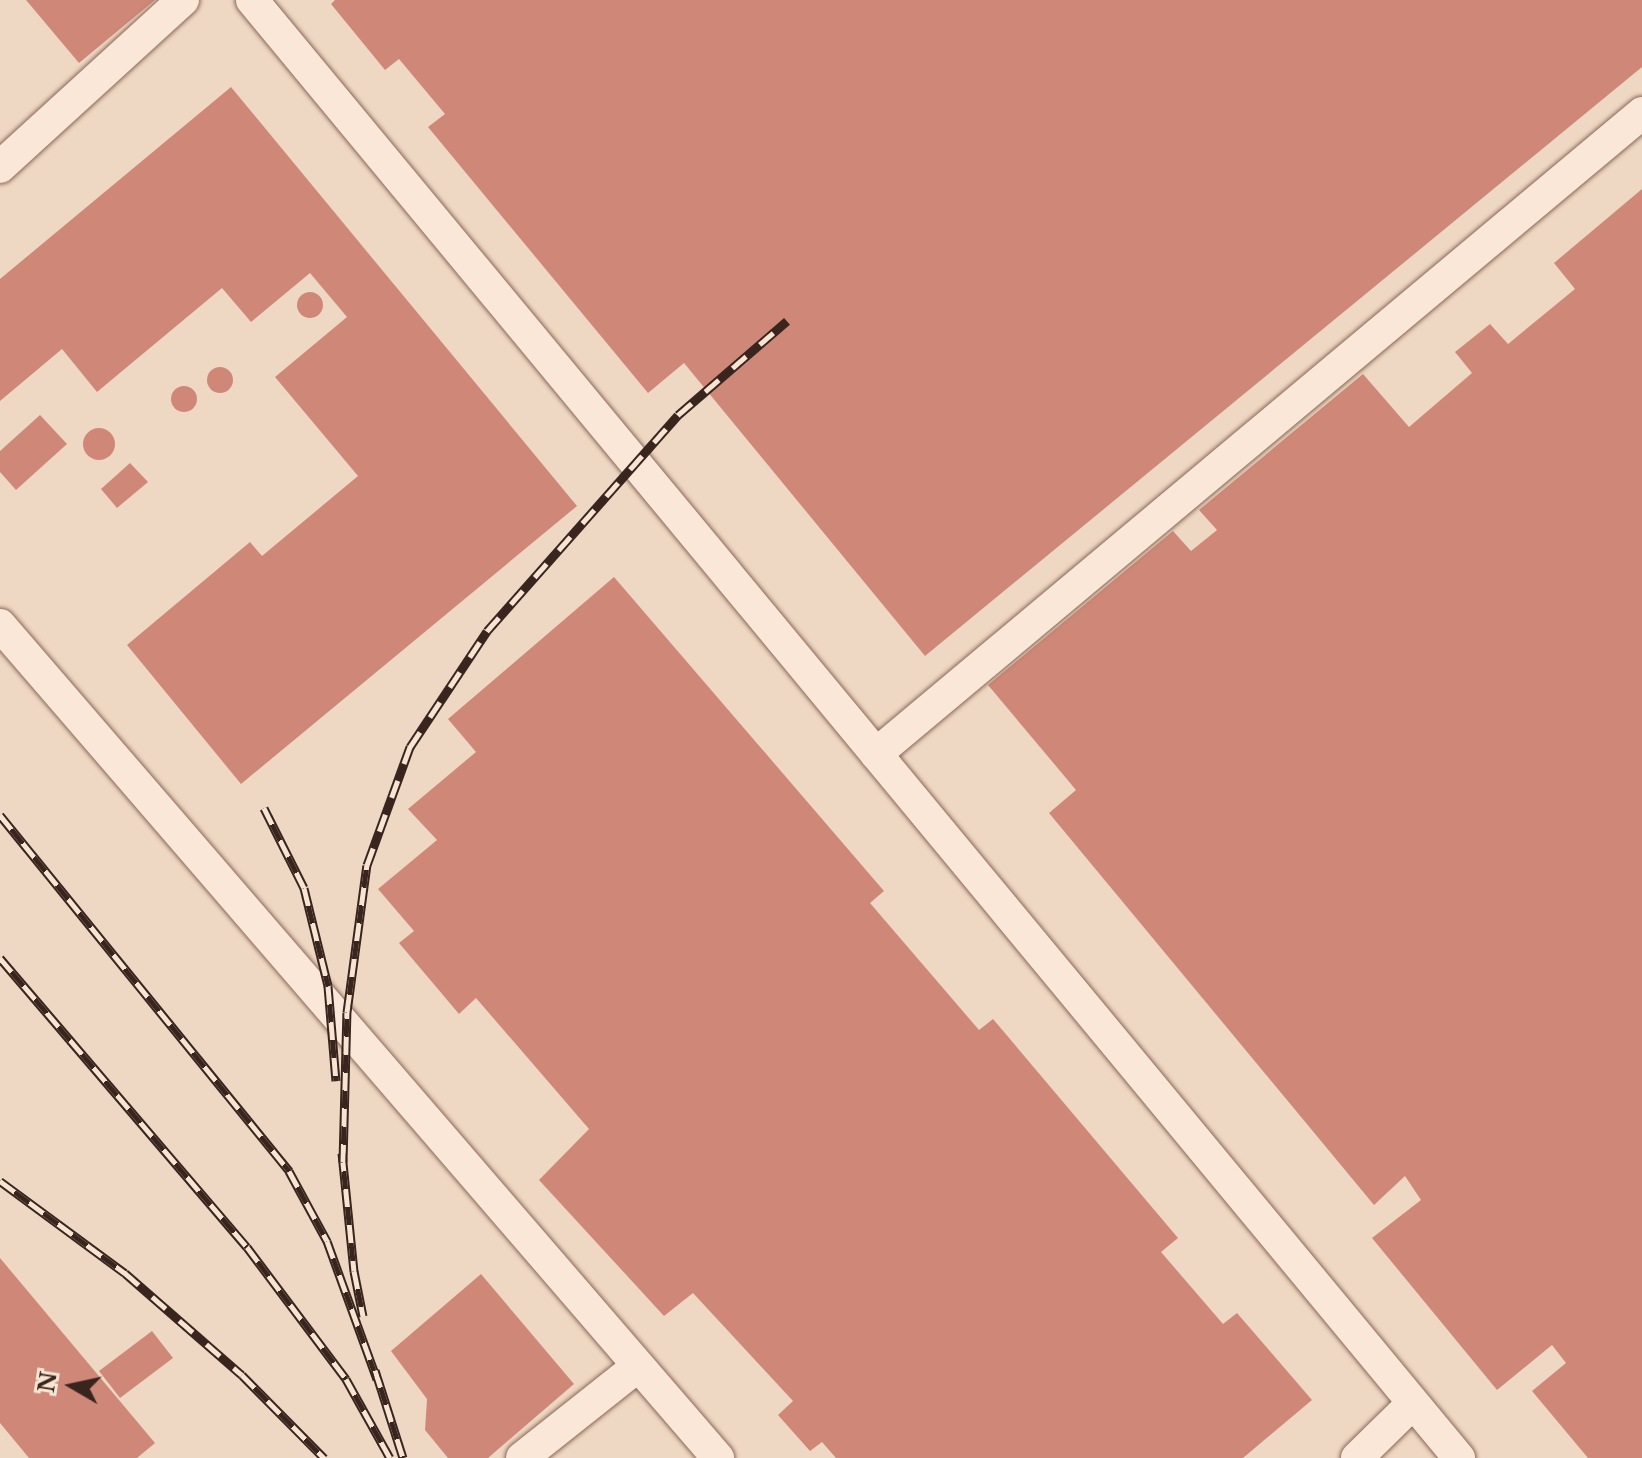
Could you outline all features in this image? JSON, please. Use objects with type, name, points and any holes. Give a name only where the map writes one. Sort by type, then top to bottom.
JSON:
[{"type":"lane","points":[[0,167],[183,0]]},
{"type":"lane","points":[[252,0],[1459,1458]]},
{"type":"lane","points":[[876,754],[1642,113]]},
{"type":"lane","points":[[0,625],[718,1458]]},
{"type":"lane","points":[[522,1458],[638,1366]]},
{"type":"lane","points":[[1357,1458],[1413,1403]]},
{"type":"building","points":[[26,0],[155,0],[79,63]]},
{"type":"building","points":[[335,0],[1642,0],[1642,67],[925,656],[684,363],[648,393],[428,127],[445,114],[399,59],[385,70],[331,4]]},
{"type":"building","points":[[231,87],[577,506],[241,784],[127,645],[250,542],[262,556],[358,476],[275,377],[347,317],[310,273],[251,322],[222,288],[97,392],[62,349],[0,401],[0,279]]},
{"type":"building","points":[[1642,189],[1642,1458],[1588,1458],[1532,1391],[1566,1363],[1552,1345],[1497,1390],[1372,1238],[1421,1200],[1405,1176],[1374,1205],[1049,813],[1076,790],[988,685],[1173,531],[1191,551],[1217,530],[1199,510],[1363,374],[1409,427],[1472,373],[1455,352],[1490,324],[1508,344],[1575,289],[1554,263]]},
{"type":"building","points":[[310,292],[319,296],[323,305],[319,314],[310,318],[301,314],[297,305],[301,296]]},
{"type":"building","points":[[220,367],[229,371],[233,380],[229,389],[220,393],[211,389],[207,380],[211,371]]},
{"type":"building","points":[[184,386],[193,390],[197,399],[193,408],[184,412],[175,408],[171,399],[175,390]]},
{"type":"building","points":[[40,415],[67,444],[16,490],[0,472],[0,451]]},
{"type":"building","points":[[99,428],[110,433],[115,444],[110,455],[99,460],[88,455],[83,444],[88,433]]},
{"type":"building","points":[[130,463],[148,482],[117,508],[101,489]]},
{"type":"building","points":[[614,577],[884,891],[870,903],[979,1030],[993,1019],[1178,1238],[1161,1252],[1223,1324],[1237,1313],[1312,1400],[1243,1458],[836,1458],[822,1442],[810,1451],[778,1415],[793,1401],[693,1293],[664,1316],[539,1180],[589,1129],[476,998],[459,1014],[399,943],[414,931],[378,889],[437,840],[408,809],[476,752],[448,719]]},
{"type":"building","points":[[0,1258],[155,1443],[137,1458],[29,1458],[0,1423]]},
{"type":"building","points":[[481,1274],[574,1384],[488,1458],[448,1458],[425,1430],[427,1399],[391,1351]]},
{"type":"building","points":[[152,1331],[173,1358],[120,1398],[99,1371]]},
{"type":"railway","points":[[343,1162],[347,1012],[367,865],[410,747],[487,631],[678,415],[787,321]]},
{"type":"railway","points":[[264,808],[304,888],[328,986],[336,1081]]},
{"type":"railway","points":[[0,815],[289,1171],[327,1241],[377,1379]]},
{"type":"railway","points":[[0,958],[247,1247],[346,1379],[390,1458]]},
{"type":"railway","points":[[342,1153],[354,1271],[363,1316]]},
{"type":"railway","points":[[0,1181],[125,1273],[242,1375],[324,1458]]},
{"type":"railway","points":[[375,1370],[403,1458]]}]
